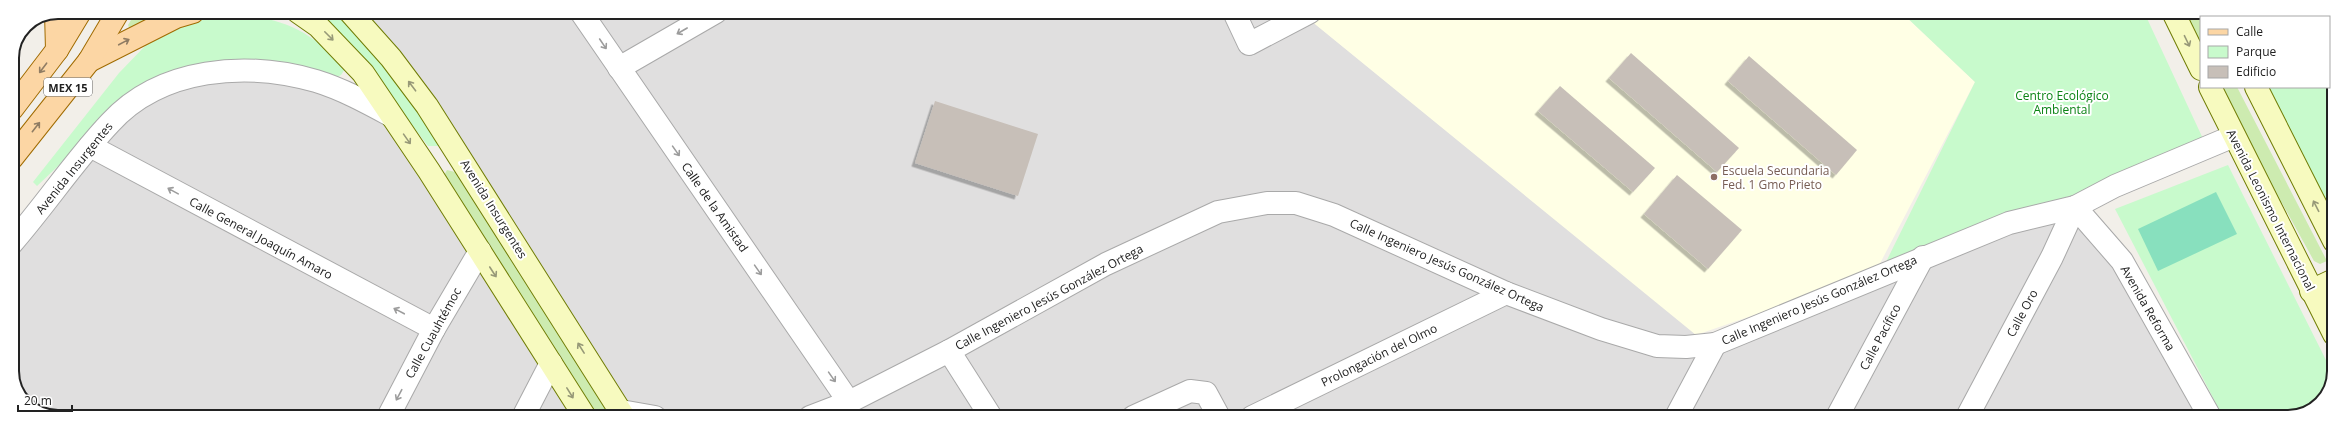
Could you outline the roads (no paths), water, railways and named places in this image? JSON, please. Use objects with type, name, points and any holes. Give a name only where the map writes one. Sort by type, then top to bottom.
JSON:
[{"type":"main road","points":[[56,19],[57,50]]},
{"type":"main road","name":"MEX 15","points":[[19,100],[57,50],[76,19]]},
{"type":"main road","name":"MEX 15","points":[[19,149],[89,61],[114,19]]},
{"type":"main road","points":[[89,61],[172,19]]},
{"type":"main road","name":"Avenida Insurgentes","points":[[308,19],[318,26],[362,73],[429,171],[581,410]]},
{"type":"main road","name":"Avenida Insurgentes","points":[[356,19],[391,58],[427,106],[620,410]]},
{"type":"main road","points":[[2176,19],[2200,67]]},
{"type":"main road","name":"Avenida Leonismo Internacional","points":[[2210,88],[2327,321]]},
{"type":"main road","points":[[2257,88],[2327,227]]},
{"type":"main road","points":[[429,171],[456,150]]},
{"type":"main road","points":[[2311,291],[2327,283]]},
{"type":"street","name":"Calle de la Amistad","points":[[586,19],[849,402]]},
{"type":"street","points":[[619,68],[704,19]]},
{"type":"street","points":[[1237,19],[1249,44],[1297,19]]},
{"type":"street","name":"Avenida Insurgentes","points":[[19,235],[110,122],[137,100],[172,81],[206,73],[246,70],[282,74],[316,81],[350,94],[390,115]]},
{"type":"street","name":"Calle Ingeniero Jesús González Ortega","points":[[828,410],[849,402],[949,351],[1106,264],[1218,212],[1267,203],[1296,203],[1334,215],[1506,293],[1601,329],[1656,346],[1686,347],[1715,344],[1923,257],[2009,224],[2075,207],[2115,186],[2234,136]]},
{"type":"street","name":"Calle General Joaquín Amaro","points":[[90,146],[434,329]]},
{"type":"street","name":"Calle Oro","points":[[1971,410],[2052,257],[2075,207]]},
{"type":"street","name":"Avenida Reforma","points":[[2075,207],[2122,261],[2206,410]]},
{"type":"street","name":"Calle Cuauhtémoc","points":[[392,410],[434,329],[480,251]]},
{"type":"street","name":"Calle Pacífico","points":[[1841,410],[1923,257]]},
{"type":"street","name":"Prolongación del Olmo","points":[[1266,410],[1506,293]]},
{"type":"street","points":[[1680,410],[1715,344]]},
{"type":"street","points":[[949,351],[987,410]]},
{"type":"street","points":[[527,410],[551,363]]},
{"type":"street","points":[[1149,410],[1190,391],[1200,391],[1206,393],[1215,410]]},
{"type":"place","name":"Escuela Secundaria Fed. 1 Gmo Prieto","points":[[1714,177]]},
{"type":"park label","name":"Centro Ecológico Ambiental","points":[[2062,102]]}]
